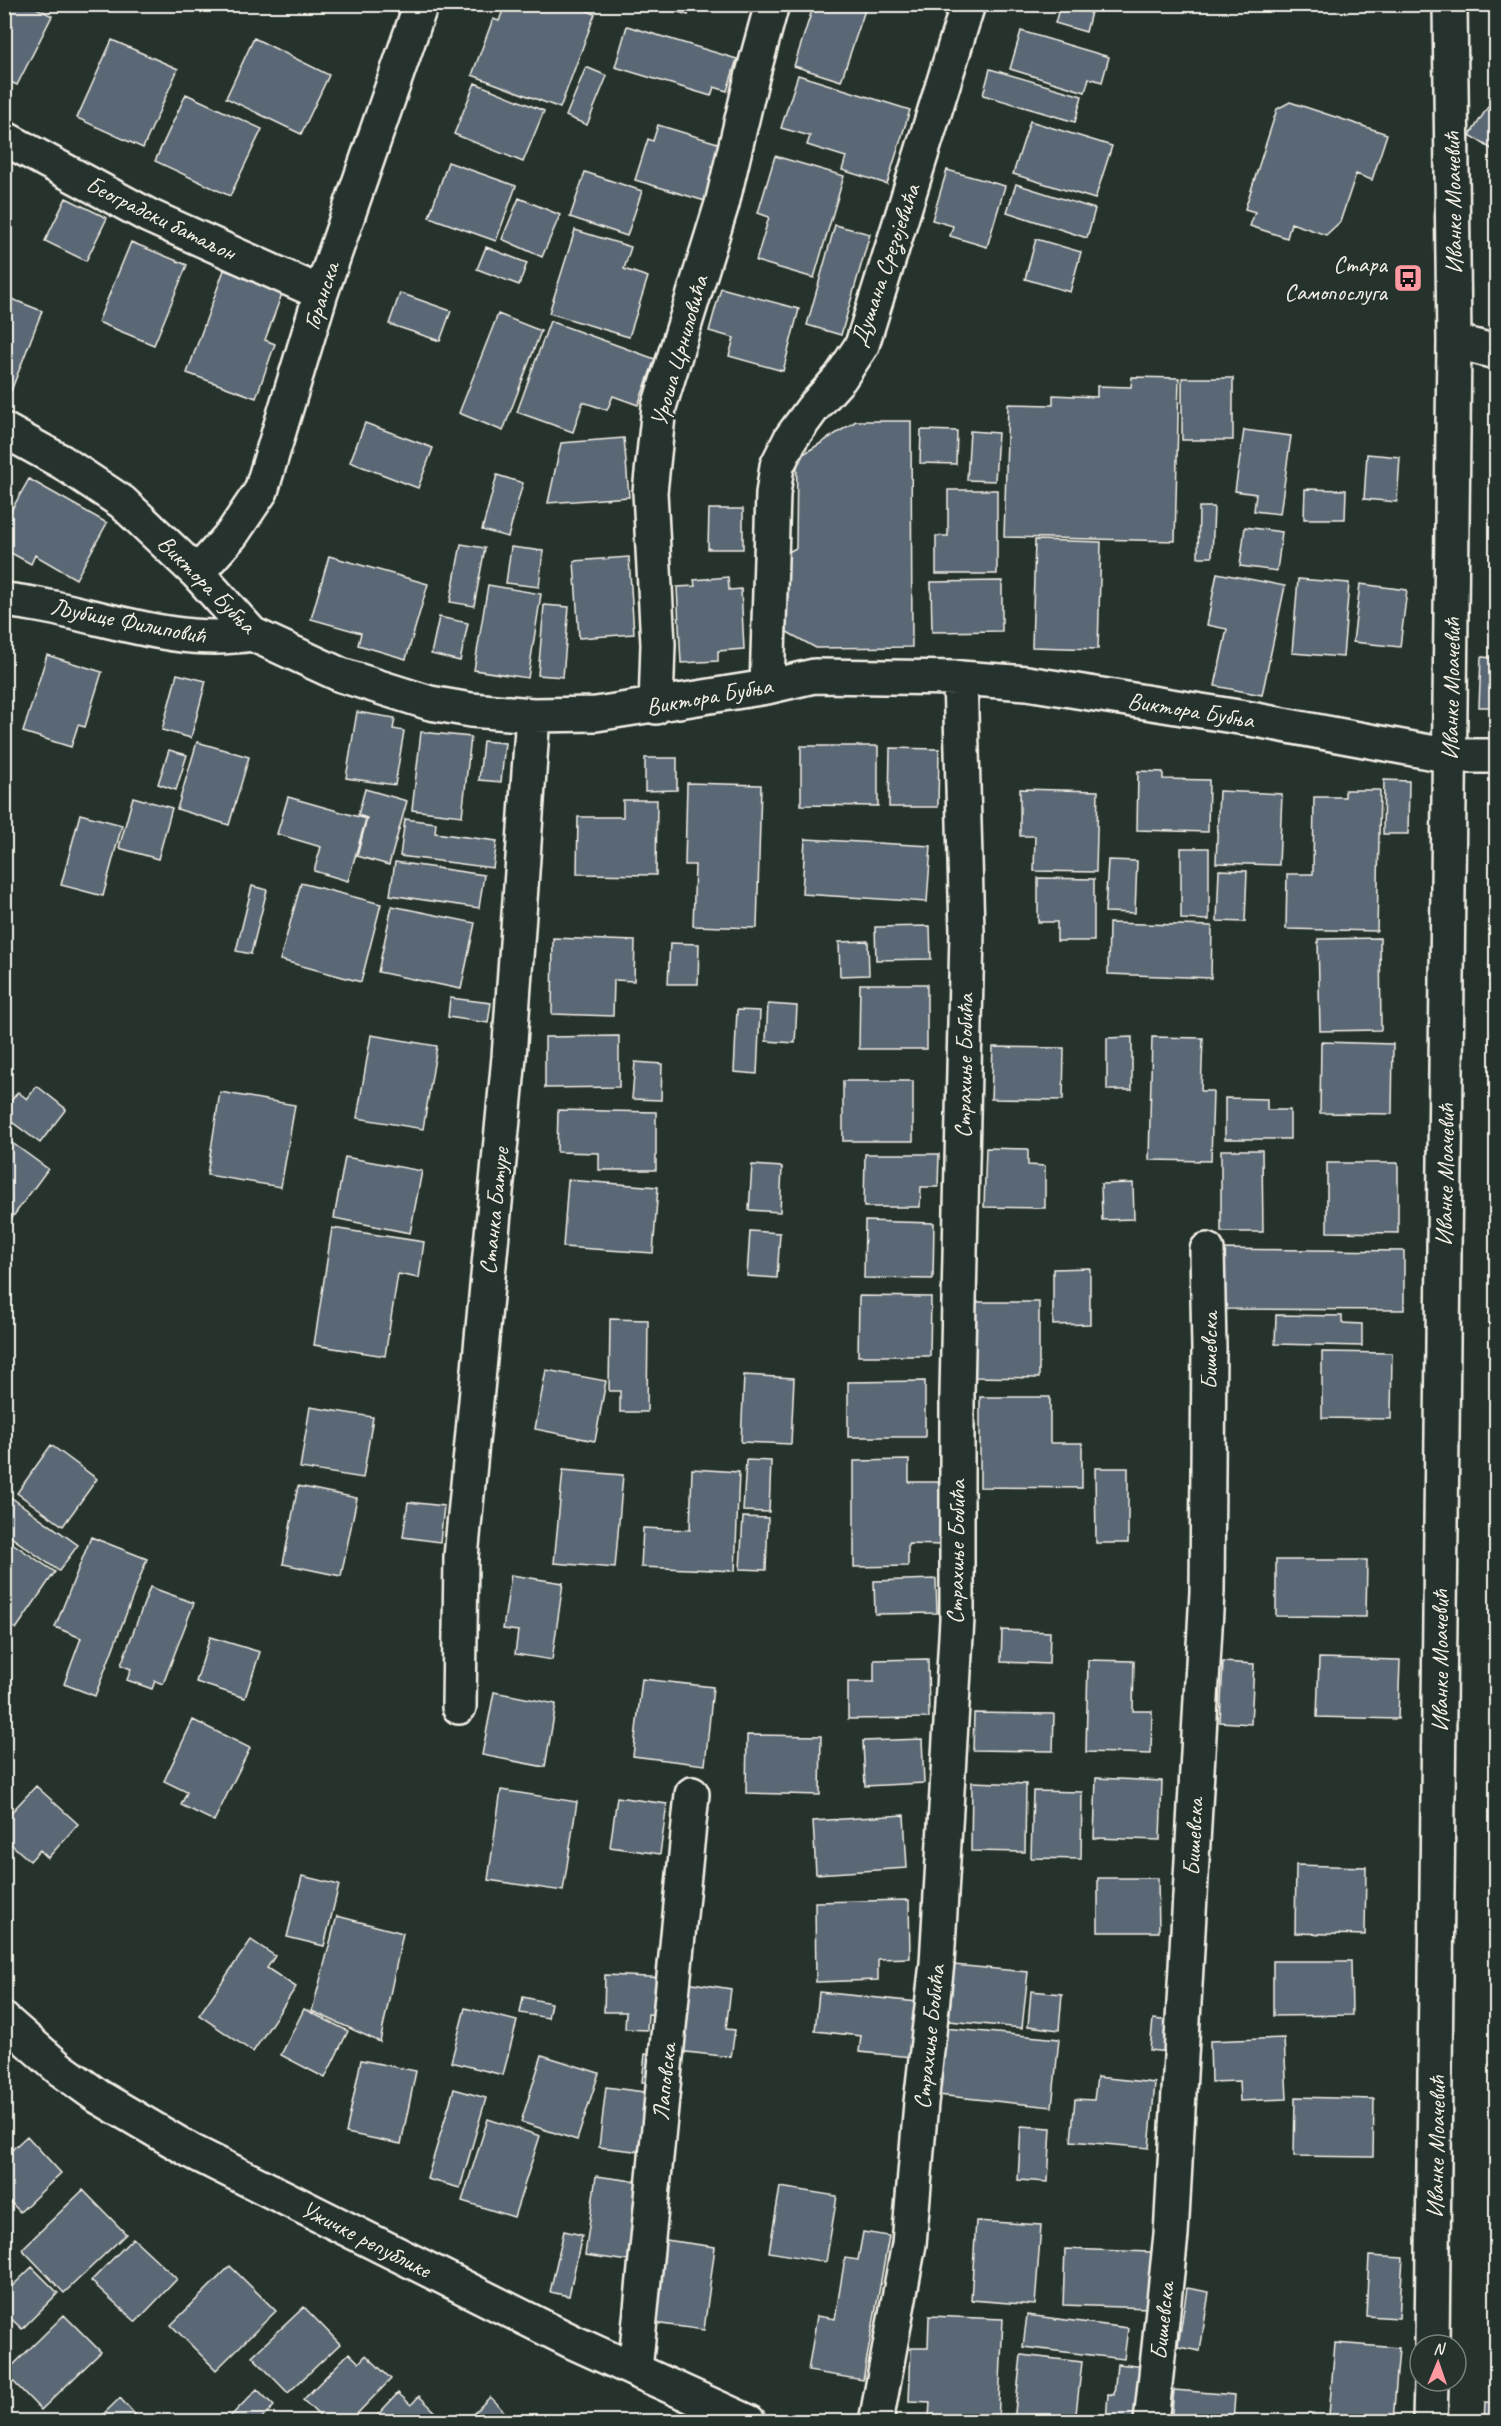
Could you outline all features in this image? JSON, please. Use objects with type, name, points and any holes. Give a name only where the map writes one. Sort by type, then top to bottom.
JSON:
[{"type":"street","name":"Горанска","points":[[197,573],[231,534],[261,491],[321,293],[421,4]]},
{"type":"street","name":"Уроша Црниловића","points":[[656,706],[658,644],[650,492],[658,407],[723,204],[750,81],[772,4]]},
{"type":"street","name":"Душана Срезојевића","points":[[767,687],[773,494],[777,466],[791,438],[813,408],[840,378],[862,345],[968,4]]},
{"type":"street","name":"Иванке Моачевић","points":[[1432,2333],[1451,756],[1454,341],[1450,4]]},
{"type":"street","name":"Београдски батаљон","points":[[4,138],[149,216],[321,293]]},
{"type":"street","points":[[1454,341],[1497,352]]},
{"type":"street","name":"Виктора Бубња","points":[[4,430],[62,462],[122,502],[197,573],[252,634],[341,675],[388,691],[471,710],[532,715],[596,714],[767,687],[814,676],[960,678],[1050,687],[1245,718],[1451,756],[1497,756]]},
{"type":"street","name":"Љубице Филиповић","points":[[4,600],[32,602],[117,624],[192,637],[224,638],[252,634]]},
{"type":"street","name":"Страхиње Бобића","points":[[876,2421],[909,2244],[921,2103],[938,1963],[957,1620],[957,1394],[967,931],[960,678]]},
{"type":"street","name":"Станка Батуре","points":[[459,1707],[461,1557],[509,1057],[532,715]]},
{"type":"street","name":"Бишевска","points":[[1151,2421],[1171,2235],[1207,1592],[1209,1348],[1207,1250]]},
{"type":"street","name":"Лаповска","points":[[635,2370],[692,1794]]},
{"type":"street","name":"Ужичке републике","points":[[4,2020],[60,2069],[191,2151],[388,2252],[635,2370],[749,2421]]},
{"type":"street","points":[[1430,2421],[1431,2393]]},
{"type":"building","points":[[4,4],[29,4],[52,16],[17,85],[4,79]]},
{"type":"building","points":[[525,4],[571,4],[595,14],[560,108],[472,75],[493,19],[499,21],[505,5],[523,11]]},
{"type":"building","points":[[653,4],[691,4],[688,15]]},
{"type":"building","points":[[814,4],[867,4],[841,81],[794,66]]},
{"type":"building","points":[[1042,4],[1093,4],[1086,32],[1055,23],[1059,9]]},
{"type":"building","points":[[627,26],[737,59],[727,91],[714,87],[711,96],[615,67]]},
{"type":"building","points":[[1021,31],[1109,57],[1102,82],[1089,78],[1085,92],[1010,69]]},
{"type":"building","points":[[254,38],[329,75],[301,134],[226,98]]},
{"type":"building","points":[[112,40],[178,69],[143,148],[77,118]]},
{"type":"building","points":[[586,67],[607,76],[587,125],[566,116]]},
{"type":"building","points":[[990,69],[1082,96],[1075,122],[983,95]]},
{"type":"building","points":[[798,75],[910,110],[887,184],[842,170],[846,157],[807,145],[810,136],[781,128]]},
{"type":"building","points":[[475,83],[544,111],[523,162],[454,134]]},
{"type":"building","points":[[186,94],[262,129],[230,196],[155,161]]},
{"type":"building","points":[[1496,94],[1496,152],[1470,135]]},
{"type":"building","points":[[1290,102],[1387,134],[1372,180],[1356,174],[1340,222],[1326,235],[1291,223],[1287,238],[1250,226],[1255,212],[1245,209],[1277,109]]},
{"type":"building","points":[[1030,121],[1112,146],[1095,199],[1013,174]]},
{"type":"building","points":[[658,125],[721,144],[705,201],[635,180],[648,139],[653,141]]},
{"type":"building","points":[[775,156],[844,176],[814,278],[756,261],[769,217],[758,213]]},
{"type":"building","points":[[448,162],[516,186],[496,241],[429,217]]},
{"type":"building","points":[[947,170],[1005,186],[987,247],[950,236],[953,226],[932,220]]},
{"type":"building","points":[[585,172],[642,191],[627,236],[570,217]]},
{"type":"building","points":[[1016,184],[1095,209],[1087,238],[1007,212]]},
{"type":"building","points":[[66,198],[107,218],[86,261],[45,241]]},
{"type":"building","points":[[519,198],[560,215],[542,257],[502,239]]},
{"type":"building","points":[[835,225],[870,234],[841,335],[807,325]]},
{"type":"building","points":[[575,230],[631,247],[624,269],[648,277],[629,337],[549,313]]},
{"type":"building","points":[[1036,239],[1081,252],[1070,292],[1025,279]]},
{"type":"building","points":[[131,242],[187,265],[154,345],[98,322]]},
{"type":"building","points":[[486,247],[527,263],[519,285],[477,269]]},
{"type":"building","points":[[224,270],[283,291],[265,340],[275,344],[256,398],[187,373]]},
{"type":"building","points":[[721,288],[799,309],[783,371],[729,356],[734,338],[709,331]]},
{"type":"building","points":[[400,293],[451,311],[440,341],[389,324]]},
{"type":"building","points":[[4,296],[42,311],[11,391],[4,388]]},
{"type":"building","points":[[498,314],[541,331],[503,431],[459,413]]},
{"type":"building","points":[[550,321],[655,359],[638,405],[613,396],[607,410],[583,402],[573,432],[517,412]]},
{"type":"building","points":[[1132,377],[1179,378],[1175,541],[1004,537],[1008,404],[1053,405],[1053,395],[1097,397],[1097,386],[1131,387]]},
{"type":"building","points":[[1182,378],[1233,378],[1233,440],[1182,440]]},
{"type":"building","points":[[856,421],[911,421],[912,647],[816,648],[787,632],[784,554],[796,548],[797,458]]},
{"type":"building","points":[[365,423],[433,448],[418,488],[350,462]]},
{"type":"building","points":[[921,430],[957,431],[956,464],[920,463]]},
{"type":"building","points":[[1244,430],[1291,436],[1280,514],[1254,511],[1256,494],[1235,491]]},
{"type":"building","points":[[970,431],[998,433],[995,481],[967,480]]},
{"type":"building","points":[[624,438],[629,497],[548,503],[561,443]]},
{"type":"building","points":[[1367,454],[1400,457],[1397,502],[1364,499]]},
{"type":"building","points":[[497,475],[523,483],[508,537],[482,530]]},
{"type":"building","points":[[29,479],[107,523],[76,579],[35,555],[31,564],[4,549],[4,523]]},
{"type":"building","points":[[1305,489],[1346,490],[1345,519],[1304,519]]},
{"type":"building","points":[[948,490],[997,490],[997,574],[936,574],[936,536],[948,536]]},
{"type":"building","points":[[1493,502],[1496,503],[1496,563],[1492,562]]},
{"type":"building","points":[[1199,507],[1214,507],[1212,557],[1198,557]]},
{"type":"building","points":[[709,509],[743,509],[743,549],[708,549]]},
{"type":"building","points":[[1245,527],[1282,532],[1277,571],[1240,566]]},
{"type":"building","points":[[1035,540],[1101,542],[1098,649],[1032,647]]},
{"type":"building","points":[[461,544],[485,548],[474,606],[450,602]]},
{"type":"building","points":[[511,547],[543,551],[539,587],[506,583]]},
{"type":"building","points":[[329,556],[428,584],[406,659],[358,645],[361,633],[311,619]]},
{"type":"building","points":[[629,557],[634,634],[579,638],[574,561]]},
{"type":"building","points":[[1217,573],[1285,586],[1262,695],[1215,686],[1227,629],[1207,625]]},
{"type":"building","points":[[728,577],[729,590],[741,589],[744,649],[718,651],[718,661],[681,663],[677,587],[695,586],[694,580]]},
{"type":"building","points":[[1298,579],[1349,583],[1343,657],[1292,653]]},
{"type":"building","points":[[1002,581],[1002,631],[932,632],[931,582]]},
{"type":"building","points":[[1360,584],[1407,590],[1400,647],[1353,642]]},
{"type":"building","points":[[488,585],[541,594],[528,678],[474,670]]},
{"type":"building","points":[[544,605],[569,607],[563,677],[538,675]]},
{"type":"building","points":[[439,617],[468,623],[460,661],[431,654]]},
{"type":"building","points":[[47,655],[102,672],[85,727],[78,725],[71,747],[23,732]]},
{"type":"building","points":[[1481,657],[1496,658],[1496,707],[1479,707]]},
{"type":"building","points":[[177,674],[206,681],[191,738],[162,730]]},
{"type":"building","points":[[357,712],[395,718],[393,729],[404,731],[395,785],[346,778]]},
{"type":"building","points":[[421,732],[471,737],[462,816],[412,810]]},
{"type":"building","points":[[483,741],[505,743],[501,782],[479,780]]},
{"type":"building","points":[[197,742],[249,757],[229,825],[177,809]]},
{"type":"building","points":[[801,746],[878,746],[878,806],[801,805]]},
{"type":"building","points":[[890,748],[939,749],[938,807],[889,807]]},
{"type":"building","points":[[169,750],[187,755],[176,790],[158,784]]},
{"type":"building","points":[[645,758],[677,758],[677,790],[645,791]]},
{"type":"building","points":[[1138,771],[1163,772],[1163,779],[1209,780],[1208,832],[1137,830]]},
{"type":"building","points":[[1384,780],[1409,781],[1408,834],[1383,834]]},
{"type":"building","points":[[687,783],[761,785],[757,928],[693,926],[695,865],[685,865]]},
{"type":"building","points":[[365,789],[407,801],[389,865],[357,856],[367,818],[358,815]]},
{"type":"building","points":[[1020,789],[1098,791],[1096,872],[1034,871],[1035,836],[1020,836]]},
{"type":"building","points":[[1345,790],[1380,790],[1377,931],[1286,929],[1287,874],[1313,874],[1314,797],[1345,797]]},
{"type":"building","points":[[1219,791],[1282,794],[1279,865],[1216,863]]},
{"type":"building","points":[[133,797],[172,808],[158,859],[119,848]]},
{"type":"building","points":[[288,797],[366,819],[348,881],[314,871],[321,847],[277,834]]},
{"type":"building","points":[[623,800],[657,800],[656,875],[577,874],[578,817],[623,817]]},
{"type":"building","points":[[80,814],[122,825],[103,896],[61,885]]},
{"type":"building","points":[[405,819],[436,823],[435,833],[497,841],[493,868],[400,856]]},
{"type":"building","points":[[805,839],[931,846],[927,902],[802,894]]},
{"type":"building","points":[[1181,848],[1209,848],[1209,920],[1181,919]]},
{"type":"building","points":[[1108,860],[1137,861],[1135,913],[1105,912]]},
{"type":"building","points":[[395,862],[484,875],[479,908],[390,895]]},
{"type":"building","points":[[1219,870],[1247,871],[1245,922],[1217,921]]},
{"type":"building","points":[[1038,878],[1094,879],[1094,941],[1057,941],[1057,922],[1038,922]]},
{"type":"building","points":[[301,883],[381,904],[361,982],[280,960]]},
{"type":"building","points":[[252,886],[267,890],[251,954],[236,951]]},
{"type":"building","points":[[392,906],[475,923],[461,989],[378,972]]},
{"type":"building","points":[[1109,923],[1212,926],[1211,978],[1108,974]]},
{"type":"building","points":[[930,926],[931,959],[876,960],[875,927]]},
{"type":"building","points":[[553,938],[635,941],[634,981],[614,980],[613,1016],[552,1014]]},
{"type":"building","points":[[1380,938],[1381,1030],[1320,1031],[1318,939]]},
{"type":"building","points":[[868,941],[869,975],[840,976],[839,942]]},
{"type":"building","points":[[670,943],[699,944],[698,984],[668,984]]},
{"type":"building","points":[[860,984],[927,984],[927,1049],[859,1049]]},
{"type":"building","points":[[450,998],[491,1003],[488,1023],[448,1017]]},
{"type":"building","points":[[768,1004],[797,1006],[795,1043],[766,1041]]},
{"type":"building","points":[[737,1010],[760,1011],[757,1074],[734,1072]]},
{"type":"building","points":[[371,1035],[437,1046],[423,1129],[357,1118]]},
{"type":"building","points":[[619,1036],[619,1087],[545,1088],[545,1037]]},
{"type":"building","points":[[1132,1037],[1132,1090],[1107,1090],[1107,1038]]},
{"type":"building","points":[[1152,1037],[1203,1038],[1201,1091],[1213,1091],[1211,1161],[1149,1160]]},
{"type":"building","points":[[1321,1042],[1393,1044],[1392,1114],[1320,1113]]},
{"type":"building","points":[[993,1047],[1064,1048],[1063,1100],[991,1099]]},
{"type":"building","points":[[635,1062],[662,1064],[661,1100],[632,1099]]},
{"type":"building","points":[[843,1081],[913,1081],[913,1141],[843,1141]]},
{"type":"building","points":[[37,1086],[66,1109],[40,1143],[4,1116],[4,1109],[18,1092],[27,1099]]},
{"type":"building","points":[[220,1092],[295,1105],[281,1187],[207,1175]]},
{"type":"building","points":[[1225,1098],[1267,1099],[1267,1110],[1290,1110],[1290,1139],[1225,1139]]},
{"type":"building","points":[[558,1110],[656,1112],[656,1170],[599,1170],[599,1153],[557,1152]]},
{"type":"building","points":[[4,1137],[48,1169],[6,1226],[4,1225]]},
{"type":"building","points":[[986,1148],[1028,1149],[1028,1165],[1045,1166],[1045,1208],[984,1207]]},
{"type":"building","points":[[1221,1150],[1262,1150],[1263,1232],[1221,1232]]},
{"type":"building","points":[[865,1154],[939,1154],[938,1187],[921,1187],[920,1207],[864,1207]]},
{"type":"building","points":[[345,1157],[422,1171],[410,1233],[334,1218]]},
{"type":"building","points":[[1327,1163],[1398,1163],[1398,1233],[1327,1232]]},
{"type":"building","points":[[752,1165],[782,1167],[780,1212],[749,1210]]},
{"type":"building","points":[[568,1180],[658,1187],[653,1253],[563,1247]]},
{"type":"building","points":[[1133,1183],[1134,1219],[1102,1220],[1101,1184]]},
{"type":"building","points":[[865,1221],[934,1223],[933,1279],[864,1278]]},
{"type":"building","points":[[332,1228],[424,1242],[419,1278],[398,1274],[385,1356],[314,1345]]},
{"type":"building","points":[[750,1231],[780,1233],[777,1278],[747,1276]]},
{"type":"building","points":[[1218,1249],[1404,1251],[1404,1310],[1218,1309]]},
{"type":"building","points":[[1090,1268],[1090,1324],[1053,1325],[1053,1269]]},
{"type":"building","points":[[859,1296],[931,1297],[930,1356],[858,1356]]},
{"type":"building","points":[[971,1302],[1039,1302],[1039,1378],[971,1377]]},
{"type":"building","points":[[1276,1315],[1342,1316],[1342,1323],[1362,1324],[1362,1346],[1275,1344]]},
{"type":"building","points":[[610,1319],[648,1320],[647,1412],[620,1412],[620,1391],[609,1391]]},
{"type":"building","points":[[1322,1352],[1392,1353],[1391,1419],[1322,1418]]},
{"type":"building","points":[[546,1370],[606,1381],[595,1441],[535,1429]]},
{"type":"building","points":[[744,1375],[794,1378],[791,1444],[741,1442]]},
{"type":"building","points":[[925,1381],[925,1437],[848,1437],[848,1382]]},
{"type":"building","points":[[980,1397],[1050,1397],[1050,1443],[1082,1443],[1082,1488],[980,1487]]},
{"type":"building","points":[[310,1407],[373,1417],[363,1478],[300,1468]]},
{"type":"building","points":[[1491,1419],[1496,1419],[1496,1511],[1491,1511]]},
{"type":"building","points":[[51,1445],[97,1479],[63,1526],[17,1493]]},
{"type":"building","points":[[746,1460],[771,1461],[769,1512],[743,1511]]},
{"type":"building","points":[[909,1460],[909,1482],[941,1482],[941,1545],[908,1544],[908,1566],[854,1567],[854,1461]]},
{"type":"building","points":[[1095,1468],[1128,1468],[1128,1543],[1096,1543]]},
{"type":"building","points":[[692,1469],[739,1472],[735,1571],[641,1567],[643,1528],[690,1530]]},
{"type":"building","points":[[563,1470],[623,1475],[615,1568],[554,1563]]},
{"type":"building","points":[[298,1486],[357,1498],[341,1576],[283,1564]]},
{"type":"building","points":[[12,1498],[78,1545],[59,1571],[4,1532],[4,1508]]},
{"type":"building","points":[[408,1502],[444,1506],[440,1542],[403,1537]]},
{"type":"building","points":[[743,1517],[768,1518],[766,1570],[740,1569]]},
{"type":"building","points":[[91,1537],[147,1559],[95,1696],[64,1684],[81,1638],[55,1627]]},
{"type":"building","points":[[9,1541],[55,1572],[16,1629],[4,1621],[4,1547]]},
{"type":"building","points":[[1276,1560],[1367,1560],[1366,1617],[1276,1616]]},
{"type":"building","points":[[511,1575],[563,1583],[552,1660],[515,1654],[518,1631],[503,1629]]},
{"type":"building","points":[[936,1579],[937,1613],[875,1614],[874,1581]]},
{"type":"building","points":[[150,1587],[194,1603],[163,1684],[155,1681],[152,1689],[127,1680],[131,1669],[121,1665]]},
{"type":"building","points":[[1493,1612],[1496,1612],[1496,1681],[1494,1681]]},
{"type":"building","points":[[1002,1630],[1050,1632],[1049,1664],[1001,1662]]},
{"type":"building","points":[[210,1637],[260,1652],[245,1698],[196,1682]]},
{"type":"building","points":[[1319,1658],[1400,1660],[1398,1719],[1317,1717]]},
{"type":"building","points":[[928,1659],[929,1718],[848,1719],[848,1682],[874,1682],[874,1660]]},
{"type":"building","points":[[1088,1660],[1134,1661],[1133,1711],[1152,1711],[1151,1754],[1086,1752]]},
{"type":"building","points":[[1223,1662],[1254,1664],[1251,1724],[1220,1722]]},
{"type":"building","points":[[642,1679],[713,1687],[705,1765],[633,1756]]},
{"type":"building","points":[[494,1692],[556,1704],[545,1767],[482,1755]]},
{"type":"building","points":[[974,1713],[1054,1714],[1053,1751],[973,1750]]},
{"type":"building","points":[[193,1720],[250,1748],[214,1821],[181,1805],[187,1792],[164,1781]]},
{"type":"building","points":[[747,1735],[821,1736],[820,1795],[746,1793]]},
{"type":"building","points":[[922,1739],[924,1783],[865,1786],[863,1741]]},
{"type":"building","points":[[1096,1778],[1162,1781],[1160,1840],[1094,1838]]},
{"type":"building","points":[[972,1782],[1026,1784],[1025,1852],[971,1851]]},
{"type":"building","points":[[36,1786],[78,1824],[48,1858],[40,1850],[30,1861],[4,1838],[4,1820]]},
{"type":"building","points":[[501,1790],[577,1802],[563,1891],[488,1880]]},
{"type":"building","points":[[1033,1791],[1082,1792],[1081,1859],[1031,1858]]},
{"type":"building","points":[[617,1797],[667,1804],[660,1854],[610,1847]]},
{"type":"building","points":[[904,1815],[907,1868],[816,1874],[813,1821]]},
{"type":"building","points":[[1296,1865],[1366,1867],[1365,1935],[1295,1933]]},
{"type":"building","points":[[302,1876],[339,1885],[324,1946],[287,1937]]},
{"type":"building","points":[[1098,1878],[1158,1878],[1159,1932],[1098,1932]]},
{"type":"building","points":[[909,1900],[910,1958],[878,1959],[878,1980],[816,1982],[815,1902]]},
{"type":"building","points":[[337,1916],[403,1933],[380,2042],[312,2011]]},
{"type":"building","points":[[251,1940],[275,1956],[267,1968],[296,1987],[253,2052],[199,2015]]},
{"type":"building","points":[[1273,1961],[1351,1961],[1352,2015],[1273,2016]]},
{"type":"building","points":[[954,1965],[1028,1972],[1022,2028],[949,2021]]},
{"type":"building","points":[[605,1975],[669,1978],[667,2016],[648,2014],[647,2030],[625,2029],[626,2012],[604,2012]]},
{"type":"building","points":[[686,1982],[731,1989],[726,2029],[735,2030],[731,2057],[677,2051]]},
{"type":"building","points":[[1031,1991],[1062,1994],[1059,2030],[1028,2026]]},
{"type":"building","points":[[819,1992],[918,2002],[912,2057],[859,2052],[861,2036],[815,2031]]},
{"type":"building","points":[[523,1997],[551,2003],[548,2018],[520,2013]]},
{"type":"building","points":[[465,2008],[517,2021],[503,2075],[451,2062]]},
{"type":"building","points":[[304,2009],[348,2031],[325,2078],[281,2055]]},
{"type":"building","points":[[1153,2019],[1171,2021],[1167,2052],[1150,2050]]},
{"type":"building","points":[[945,2028],[1059,2039],[1052,2107],[938,2095]]},
{"type":"building","points":[[1284,2038],[1287,2099],[1240,2101],[1239,2081],[1211,2082],[1210,2041]]},
{"type":"building","points":[[645,2054],[663,2056],[660,2083],[642,2082]]},
{"type":"building","points":[[542,2055],[599,2073],[577,2140],[521,2122]]},
{"type":"building","points":[[361,2060],[416,2071],[401,2144],[346,2133]]},
{"type":"building","points":[[1097,2077],[1155,2083],[1149,2148],[1071,2141],[1075,2099],[1094,2100]]},
{"type":"building","points":[[606,2087],[659,2094],[652,2153],[599,2147]]},
{"type":"building","points":[[454,2089],[486,2098],[460,2188],[427,2179]]},
{"type":"building","points":[[1295,2097],[1374,2099],[1373,2157],[1294,2156]]},
{"type":"building","points":[[488,2119],[540,2136],[514,2217],[462,2201]]},
{"type":"building","points":[[1021,2126],[1051,2128],[1048,2182],[1018,2180]]},
{"type":"building","points":[[27,2136],[61,2173],[20,2212],[4,2195],[4,2157]]},
{"type":"building","points":[[596,2176],[648,2183],[636,2262],[585,2255]]},
{"type":"building","points":[[780,2187],[837,2196],[826,2262],[769,2252]]},
{"type":"building","points":[[83,2190],[126,2234],[64,2293],[22,2249]]},
{"type":"building","points":[[976,2221],[1041,2225],[1035,2305],[971,2300]]},
{"type":"building","points":[[564,2231],[582,2235],[569,2296],[550,2292]]},
{"type":"building","points":[[863,2232],[889,2236],[863,2380],[808,2371],[817,2316],[835,2319],[845,2258],[858,2260]]},
{"type":"building","points":[[133,2238],[177,2279],[136,2322],[91,2281]]},
{"type":"building","points":[[659,2239],[715,2247],[704,2330],[647,2322]]},
{"type":"building","points":[[1065,2249],[1151,2252],[1149,2308],[1063,2305]]},
{"type":"building","points":[[1369,2256],[1403,2258],[1399,2318],[1366,2316]]},
{"type":"building","points":[[230,2266],[276,2311],[216,2370],[171,2325]]},
{"type":"building","points":[[32,2267],[58,2293],[22,2329],[4,2312],[4,2294]]},
{"type":"building","points":[[1187,2288],[1209,2292],[1200,2351],[1178,2347]]},
{"type":"building","points":[[304,2307],[340,2344],[288,2393],[252,2356]]},
{"type":"building","points":[[64,2315],[101,2352],[41,2410],[5,2373]]},
{"type":"building","points":[[1027,2315],[1128,2328],[1124,2359],[1023,2347]]},
{"type":"building","points":[[1496,2315],[1496,2390],[1494,2390]]},
{"type":"building","points":[[929,2316],[1003,2319],[998,2422],[929,2418],[930,2402],[909,2401],[911,2348],[928,2348]]},
{"type":"building","points":[[1335,2343],[1399,2348],[1393,2421],[1329,2415]]},
{"type":"building","points":[[349,2353],[359,2363],[366,2355],[391,2379],[349,2422],[326,2422],[303,2400]]},
{"type":"building","points":[[1021,2355],[1082,2362],[1075,2422],[1014,2422]]},
{"type":"building","points":[[1117,2364],[1146,2367],[1140,2422],[1106,2422],[1108,2394],[1114,2395]]},
{"type":"building","points":[[257,2389],[274,2406],[258,2422],[226,2421]]},
{"type":"building","points":[[1174,2390],[1235,2395],[1233,2422],[1171,2422]]},
{"type":"building","points":[[398,2393],[411,2405],[419,2396],[444,2420],[371,2422]]},
{"type":"building","points":[[490,2397],[514,2422],[465,2422]]},
{"type":"building","points":[[120,2398],[142,2422],[95,2422]]},
{"type":"building","points":[[1485,2402],[1496,2403],[1496,2422],[1484,2422]]},
{"type":"place","name":"Стара Самопослуга","points":[[1408,278]]}]
